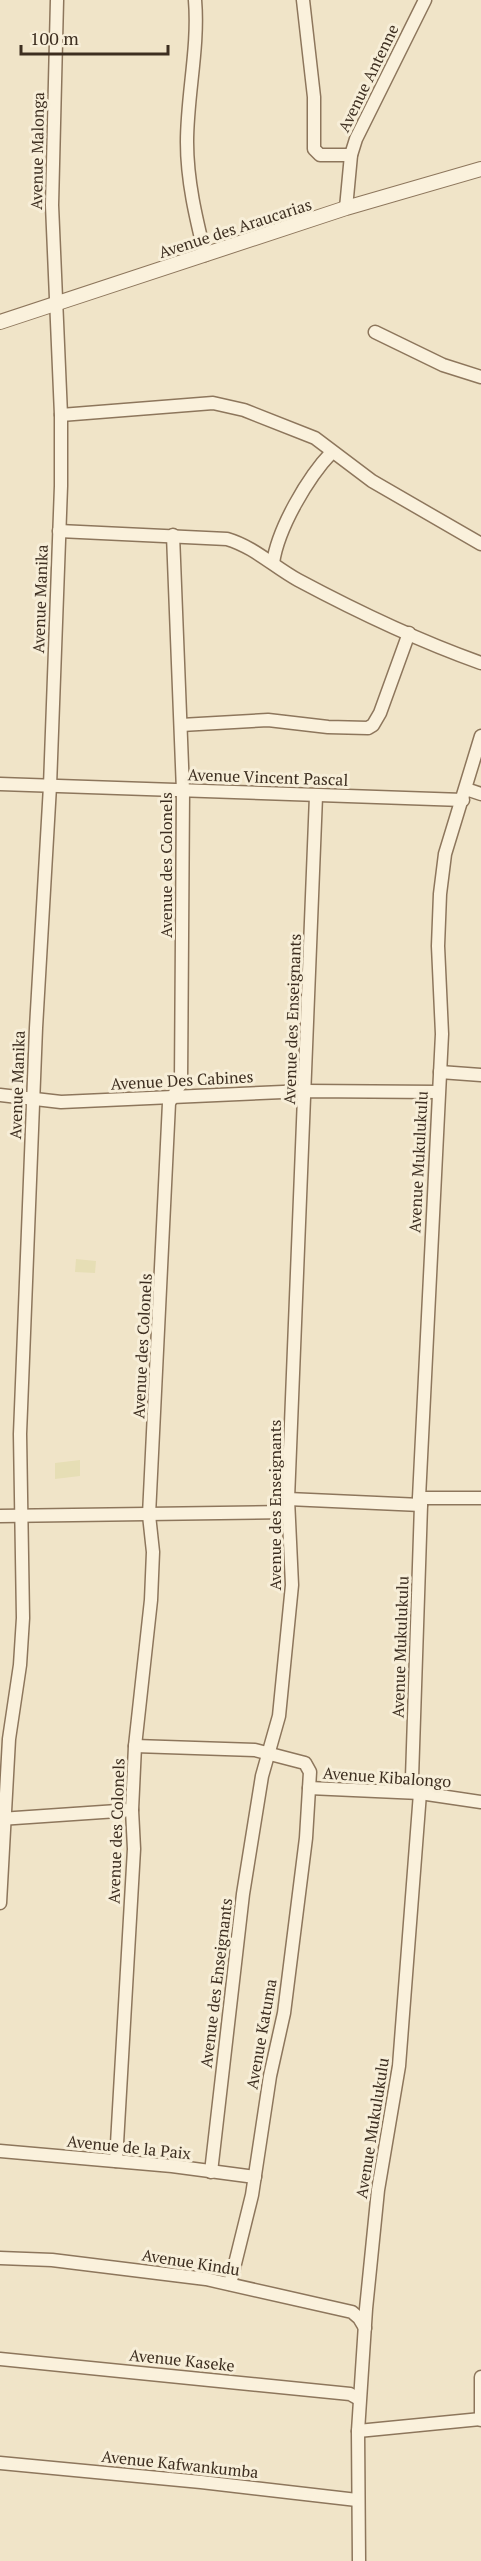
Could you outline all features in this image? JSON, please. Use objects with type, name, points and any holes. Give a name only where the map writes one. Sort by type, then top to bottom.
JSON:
[{"type":"street","name":"Avenue Malonga","points":[[55,304],[52,205],[57,0]]},
{"type":"street","points":[[195,0],[187,141],[189,183],[205,255]]},
{"type":"street","points":[[303,0],[314,97],[314,149],[320,154],[351,155]]},
{"type":"street","name":"Avenue Antenne","points":[[346,208],[351,155],[368,111],[425,0]]},
{"type":"street","name":"Avenue des Araucarias","points":[[0,322],[346,208],[481,169]]},
{"type":"street","name":"Avenue Manika","points":[[0,1903],[9,1738],[20,1665],[22,1630],[20,1434],[50,786],[59,531],[61,415],[55,304]]},
{"type":"street","points":[[375,332],[443,366],[481,378]]},
{"type":"street","points":[[61,415],[223,404],[309,435],[372,481],[481,544]]},
{"type":"street","points":[[273,563],[278,536],[284,523],[317,467],[332,452]]},
{"type":"street","points":[[59,531],[173,535],[227,539],[243,544],[296,579],[409,633],[481,663]]},
{"type":"street","name":"Avenue des Colonels","points":[[116,2161],[134,1849],[132,1810],[135,1746],[152,1600],[153,1552],[148,1515],[169,1103],[181,1083],[183,791],[173,535]]},
{"type":"street","points":[[181,725],[268,720],[336,728],[368,728],[373,725],[380,713],[409,633]]},
{"type":"street","name":"Avenue Mukulukulu","points":[[359,2561],[357,2500],[359,2399],[378,2190],[399,2066],[420,1793],[412,1778],[420,1501],[440,1072],[442,1007],[438,946],[440,894],[445,854],[481,736]]},
{"type":"street","name":"Avenue Vincent Pascal","points":[[0,784],[316,796],[481,794]]},
{"type":"street","name":"Avenue des Enseignants","points":[[211,2172],[241,1905],[260,1788],[279,1716],[292,1585],[288,1505],[316,796]]},
{"type":"street","points":[[440,1072],[481,1075]]},
{"type":"street","name":"Avenue Des Cabines","points":[[0,1095],[61,1102],[306,1091],[438,1092]]},
{"type":"street","points":[[0,1516],[148,1515],[288,1505],[481,1498]]},
{"type":"street","name":"Avenue Kibalongo","points":[[135,1746],[232,1748],[270,1754],[305,1763],[310,1772],[309,1788],[420,1793],[481,1802]]},
{"type":"street","name":"Avenue Katuma","points":[[230,2284],[255,2177],[270,2076],[286,1998],[306,1838],[309,1788]]},
{"type":"street","points":[[3,1819],[132,1810]]},
{"type":"street","name":"Avenue de la Paix","points":[[0,2151],[116,2161],[255,2177]]},
{"type":"street","name":"Avenue Kindu","points":[[0,2258],[52,2260],[165,2273],[230,2284],[352,2312],[359,2318],[365,2329]]},
{"type":"street","name":"Avenue Kaseke","points":[[0,2359],[350,2394],[359,2399]]},
{"type":"street","points":[[358,2431],[481,2419],[481,2377]]},
{"type":"street","name":"Avenue Kafwankumba","points":[[0,2463],[201,2482],[357,2500]]},
{"type":"shaded area","points":[[76,1259],[96,1261],[95,1273],[75,1272]]},
{"type":"shaded area","points":[[80,1460],[80,1476],[55,1479],[55,1463]]}]
